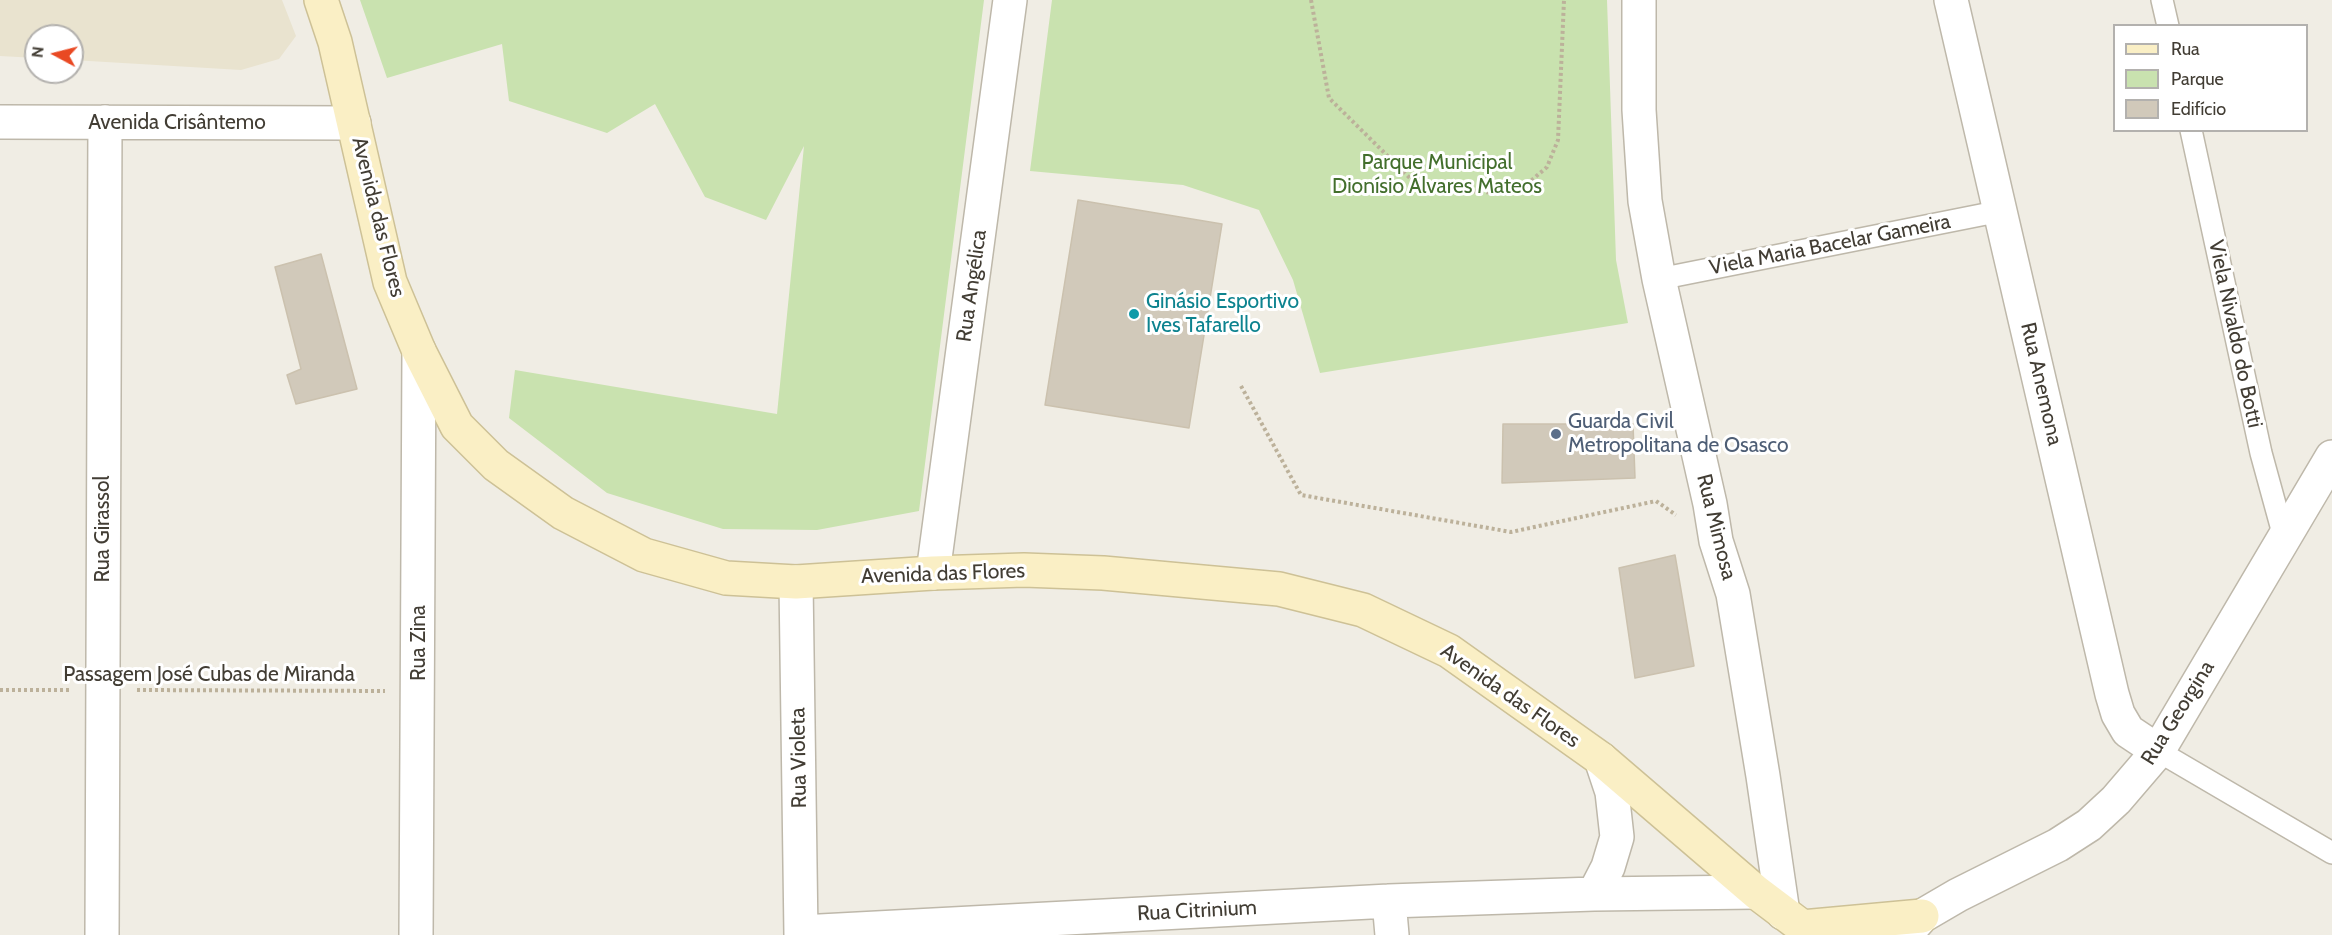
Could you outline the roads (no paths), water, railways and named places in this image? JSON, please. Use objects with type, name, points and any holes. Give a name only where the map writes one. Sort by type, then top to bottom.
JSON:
[{"type":"main road","name":"Avenida das Flores","points":[[321,0],[335,42],[390,282],[419,351],[457,426],[496,465],[563,513],[644,555],[726,578],[796,582],[1024,570],[1103,573],[1280,589],[1363,610],[1449,651],[1601,759],[1755,892],[1799,925]]},
{"type":"main road","points":[[1799,925],[1915,929]]},
{"type":"street","name":"Rua Angélica","points":[[933,573],[1010,0]]},
{"type":"street","name":"Rua Mimosa","points":[[1639,0],[1639,110],[1645,201],[1659,279],[1710,504],[1716,542],[1733,594],[1763,776],[1799,925]]},
{"type":"street","name":"Rua Anemona","points":[[1951,0],[2112,694],[2118,714],[2128,731],[2158,751]]},
{"type":"street","name":"Avenida Crisântemo","points":[[0,122],[354,123]]},
{"type":"street","name":"Rua Girassol","points":[[102,935],[105,122]]},
{"type":"street","name":"Rua Zina","points":[[416,935],[419,351]]},
{"type":"street","name":"Rua Georgina","points":[[1915,929],[1958,895],[2058,845],[2089,825],[2116,800],[2158,751],[2332,457]]},
{"type":"street","name":"Rua Violeta","points":[[796,582],[801,933]]},
{"type":"street","points":[[1594,894],[1608,867],[1617,837],[1612,792],[1601,759]]},
{"type":"street","name":"Rua Citrinium","points":[[801,933],[1389,901],[1594,894],[1755,892]]},
{"type":"street","points":[[1389,901],[1392,935]]},
{"type":"lane","points":[[2162,0],[2168,24]]},
{"type":"lane","name":"Viela Nivaldo do Botti","points":[[2191,132],[2261,453],[2284,537]]},
{"type":"lane","name":"Viela Maria Bacelar Gameira","points":[[1659,279],[2001,211]]},
{"type":"lane","points":[[2158,751],[2332,853]]},
{"type":"place","name":"Ginásio Esportivo Ives Tafarello","points":[[1134,314]]},
{"type":"place","name":"Guarda Civil Metropolitana de Osasco","points":[[1556,434]]},
{"type":"park label","name":"Parque Municipal Dionísio Álvares Mateos","points":[[1437,175]]}]
